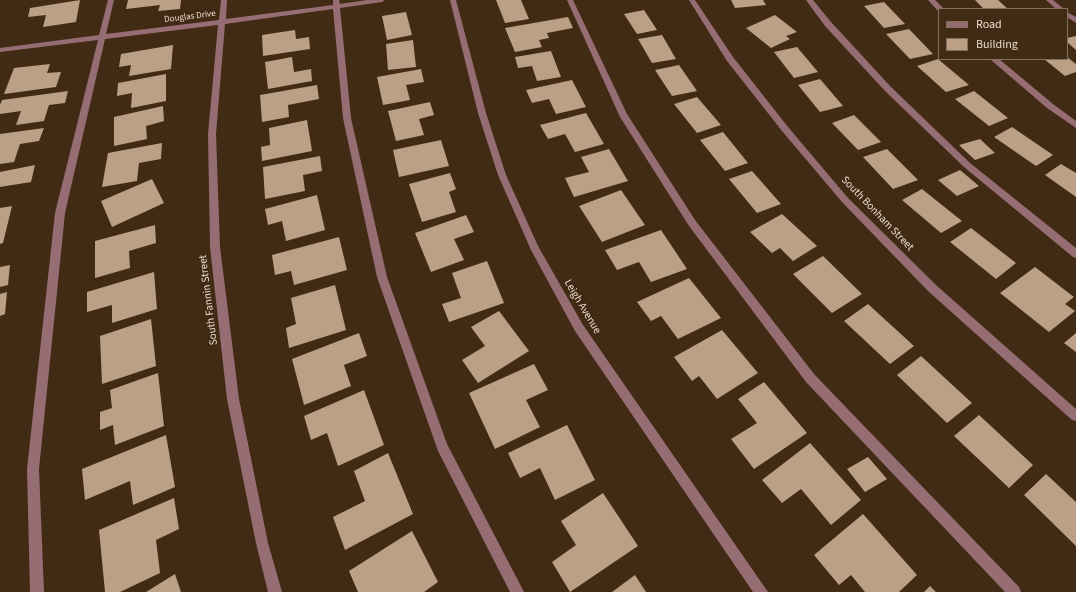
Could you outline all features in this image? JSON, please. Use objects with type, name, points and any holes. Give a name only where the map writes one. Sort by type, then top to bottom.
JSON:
[{"type":"street","points":[[37,592],[33,468],[60,213],[111,0]]},
{"type":"street","name":"South Fannin Street","points":[[224,0],[212,134],[215,247],[233,400],[262,543],[275,592]]},
{"type":"street","name":"Douglas Drive","points":[[0,50],[223,22],[337,3],[382,0]]},
{"type":"street","name":"Leigh Avenue","points":[[453,0],[482,113],[502,176],[534,247],[579,328],[761,592]]},
{"type":"street","points":[[570,0],[623,115],[692,223],[810,378],[1014,592]]},
{"type":"street","name":"South Bonham Street","points":[[692,0],[735,64],[784,129],[845,200],[932,288],[1076,416]]},
{"type":"street","points":[[809,0],[828,24],[888,89],[962,159],[1076,254]]},
{"type":"street","points":[[931,0],[939,8]]},
{"type":"street","points":[[1049,0],[1059,8]]},
{"type":"street","points":[[337,3],[347,118],[382,277],[442,447],[517,592]]},
{"type":"street","points":[[1068,15],[1076,21]]},
{"type":"street","points":[[995,60],[1050,106],[1076,125]]},
{"type":"building","points":[[80,0],[76,22],[43,27],[46,15],[28,17],[30,8]]},
{"type":"building","points":[[128,0],[181,0],[180,9],[158,11],[160,5],[126,9]]},
{"type":"building","points":[[496,0],[521,0],[529,19],[505,23]]},
{"type":"building","points":[[731,0],[763,0],[766,5],[735,8]]},
{"type":"building","points":[[975,0],[998,0],[1007,8],[983,8]]},
{"type":"building","points":[[884,2],[905,24],[884,28],[864,6]]},
{"type":"building","points":[[644,10],[657,30],[637,34],[624,14]]},
{"type":"building","points":[[406,12],[412,35],[387,40],[382,16]]},
{"type":"building","points":[[775,15],[797,32],[786,36],[790,39],[771,48],[746,28]]},
{"type":"building","points":[[568,17],[573,28],[547,33],[549,38],[539,40],[542,47],[515,52],[505,28]]},
{"type":"building","points":[[909,29],[933,54],[910,59],[886,34]]},
{"type":"building","points":[[295,30],[296,39],[309,37],[310,49],[263,56],[262,35]]},
{"type":"building","points":[[662,35],[676,59],[652,63],[638,39]]},
{"type":"building","points":[[1076,36],[1076,50],[1068,43],[1068,38]]},
{"type":"building","points":[[413,40],[416,67],[388,70],[386,44]]},
{"type":"building","points":[[173,45],[171,69],[129,76],[131,65],[119,67],[121,54]]},
{"type":"building","points":[[797,47],[818,72],[794,78],[774,52]]},
{"type":"building","points":[[551,51],[561,77],[537,81],[532,66],[518,68],[515,57]]},
{"type":"building","points":[[292,57],[294,72],[311,69],[312,81],[268,89],[265,62]]},
{"type":"building","points":[[1068,58],[1076,64],[1076,72],[1065,76],[1045,60],[1068,60]]},
{"type":"building","points":[[938,59],[969,85],[946,92],[917,66]]},
{"type":"building","points":[[50,64],[47,73],[61,72],[56,87],[4,94],[14,68]]},
{"type":"building","points":[[679,65],[697,91],[672,96],[655,70]]},
{"type":"building","points":[[421,69],[424,82],[406,85],[410,100],[383,105],[377,77]]},
{"type":"building","points":[[166,74],[166,101],[131,108],[132,93],[117,96],[118,83]]},
{"type":"building","points":[[820,79],[843,106],[820,112],[798,85]]},
{"type":"building","points":[[572,80],[586,107],[556,114],[549,99],[532,103],[526,90]]},
{"type":"building","points":[[317,85],[319,99],[288,105],[289,117],[262,122],[260,95]]},
{"type":"building","points":[[68,91],[65,103],[49,105],[44,121],[16,125],[21,111],[0,114],[0,105],[2,100]]},
{"type":"building","points":[[974,91],[1008,118],[989,126],[955,99]]},
{"type":"building","points":[[697,97],[721,125],[697,133],[674,104]]},
{"type":"building","points":[[430,102],[434,115],[419,119],[424,135],[396,141],[388,111]]},
{"type":"building","points":[[163,106],[164,121],[146,126],[147,139],[114,146],[114,117]]},
{"type":"building","points":[[586,113],[604,144],[575,152],[565,134],[548,139],[540,125]]},
{"type":"building","points":[[854,115],[881,142],[858,150],[832,123]]},
{"type":"building","points":[[307,120],[312,151],[262,161],[261,147],[270,145],[269,128]]},
{"type":"building","points":[[1012,127],[1053,155],[1036,166],[994,137]]},
{"type":"building","points":[[44,128],[39,141],[20,144],[14,162],[0,164],[0,134]]},
{"type":"building","points":[[723,132],[748,163],[725,171],[700,140]]},
{"type":"building","points":[[980,139],[995,153],[975,160],[959,145]]},
{"type":"building","points":[[441,140],[449,166],[399,177],[393,150]]},
{"type":"building","points":[[162,143],[161,159],[139,163],[137,181],[102,187],[108,153]]},
{"type":"building","points":[[609,149],[628,181],[574,197],[565,178],[589,172],[581,157]]},
{"type":"building","points":[[887,149],[918,180],[893,189],[863,157]]},
{"type":"building","points":[[320,156],[322,171],[303,175],[305,191],[265,199],[263,167]]},
{"type":"building","points":[[1061,164],[1076,173],[1076,197],[1045,175]]},
{"type":"building","points":[[35,165],[31,182],[0,187],[0,172]]},
{"type":"building","points":[[960,170],[979,186],[957,196],[938,180]]},
{"type":"building","points":[[752,171],[781,204],[757,213],[729,179]]},
{"type":"building","points":[[450,173],[456,189],[449,192],[456,212],[422,222],[409,184]]},
{"type":"building","points":[[152,179],[164,203],[112,227],[101,201]]},
{"type":"building","points":[[922,189],[962,221],[941,233],[902,200]]},
{"type":"building","points":[[621,190],[645,225],[602,242],[579,206]]},
{"type":"building","points":[[317,195],[325,230],[286,241],[282,221],[268,225],[265,209]]},
{"type":"building","points":[[12,206],[3,243],[0,244],[0,208]]},
{"type":"building","points":[[782,214],[817,246],[793,261],[780,248],[772,253],[750,232]]},
{"type":"building","points":[[466,215],[474,232],[454,239],[464,260],[431,272],[415,233]]},
{"type":"building","points":[[155,225],[156,243],[129,251],[130,268],[95,278],[95,241]]},
{"type":"building","points":[[971,228],[1016,263],[996,279],[950,242]]},
{"type":"building","points":[[661,230],[687,269],[651,282],[639,262],[617,270],[605,250]]},
{"type":"building","points":[[339,237],[347,270],[294,285],[291,271],[275,275],[272,255]]},
{"type":"building","points":[[823,256],[862,294],[832,313],[793,274]]},
{"type":"building","points":[[487,261],[504,303],[449,322],[442,304],[461,298],[452,273]]},
{"type":"building","points":[[10,265],[8,285],[0,287],[0,267]]},
{"type":"building","points":[[1035,267],[1074,297],[1065,304],[1075,311],[1049,332],[1000,293]]},
{"type":"building","points":[[154,272],[157,309],[112,323],[112,305],[87,312],[87,292]]},
{"type":"building","points":[[689,278],[721,318],[678,339],[661,316],[651,321],[637,302]]},
{"type":"building","points":[[335,285],[346,330],[289,348],[286,328],[296,324],[291,298]]},
{"type":"building","points":[[7,292],[5,314],[0,316],[0,294]]},
{"type":"building","points":[[868,304],[914,346],[890,364],[844,321]]},
{"type":"building","points":[[499,311],[529,351],[478,383],[462,360],[485,346],[471,327]]},
{"type":"building","points":[[151,319],[156,366],[102,384],[100,336]]},
{"type":"building","points":[[722,330],[758,373],[717,399],[699,376],[692,381],[674,357]]},
{"type":"building","points":[[359,333],[367,356],[344,365],[351,386],[304,405],[292,359]]},
{"type":"building","points":[[1076,333],[1076,352],[1064,343]]},
{"type":"building","points":[[921,356],[972,403],[947,423],[897,375]]},
{"type":"building","points":[[534,364],[548,390],[526,400],[540,427],[495,449],[469,393]]},
{"type":"building","points":[[158,373],[164,426],[115,445],[113,425],[100,430],[100,412],[112,408],[110,390]]},
{"type":"building","points":[[764,382],[807,433],[754,469],[731,439],[757,423],[738,399]]},
{"type":"building","points":[[364,390],[384,445],[338,466],[327,433],[311,440],[304,416]]},
{"type":"building","points":[[979,415],[1033,465],[1009,488],[954,436]]},
{"type":"building","points":[[567,425],[595,480],[555,500],[540,468],[520,478],[508,453]]},
{"type":"building","points":[[166,435],[175,487],[133,505],[130,481],[85,500],[82,469]]},
{"type":"building","points":[[810,443],[861,500],[831,525],[801,489],[782,503],[762,480]]},
{"type":"building","points":[[388,453],[413,514],[345,550],[333,517],[365,501],[354,471]]},
{"type":"building","points":[[868,457],[887,479],[865,492],[847,469]]},
{"type":"building","points":[[1046,474],[1076,502],[1076,546],[1024,495]]},
{"type":"building","points":[[603,493],[638,546],[570,592],[552,562],[576,545],[561,521]]},
{"type":"building","points":[[174,498],[179,529],[156,540],[160,573],[120,592],[105,592],[99,530]]},
{"type":"building","points":[[863,514],[917,575],[899,592],[865,592],[851,575],[839,585],[814,555]]},
{"type":"building","points":[[412,531],[438,582],[424,592],[358,592],[349,571]]},
{"type":"building","points":[[175,574],[181,592],[146,592]]},
{"type":"building","points":[[635,575],[646,592],[612,592]]},
{"type":"building","points":[[930,586],[936,592],[924,592]]}]
